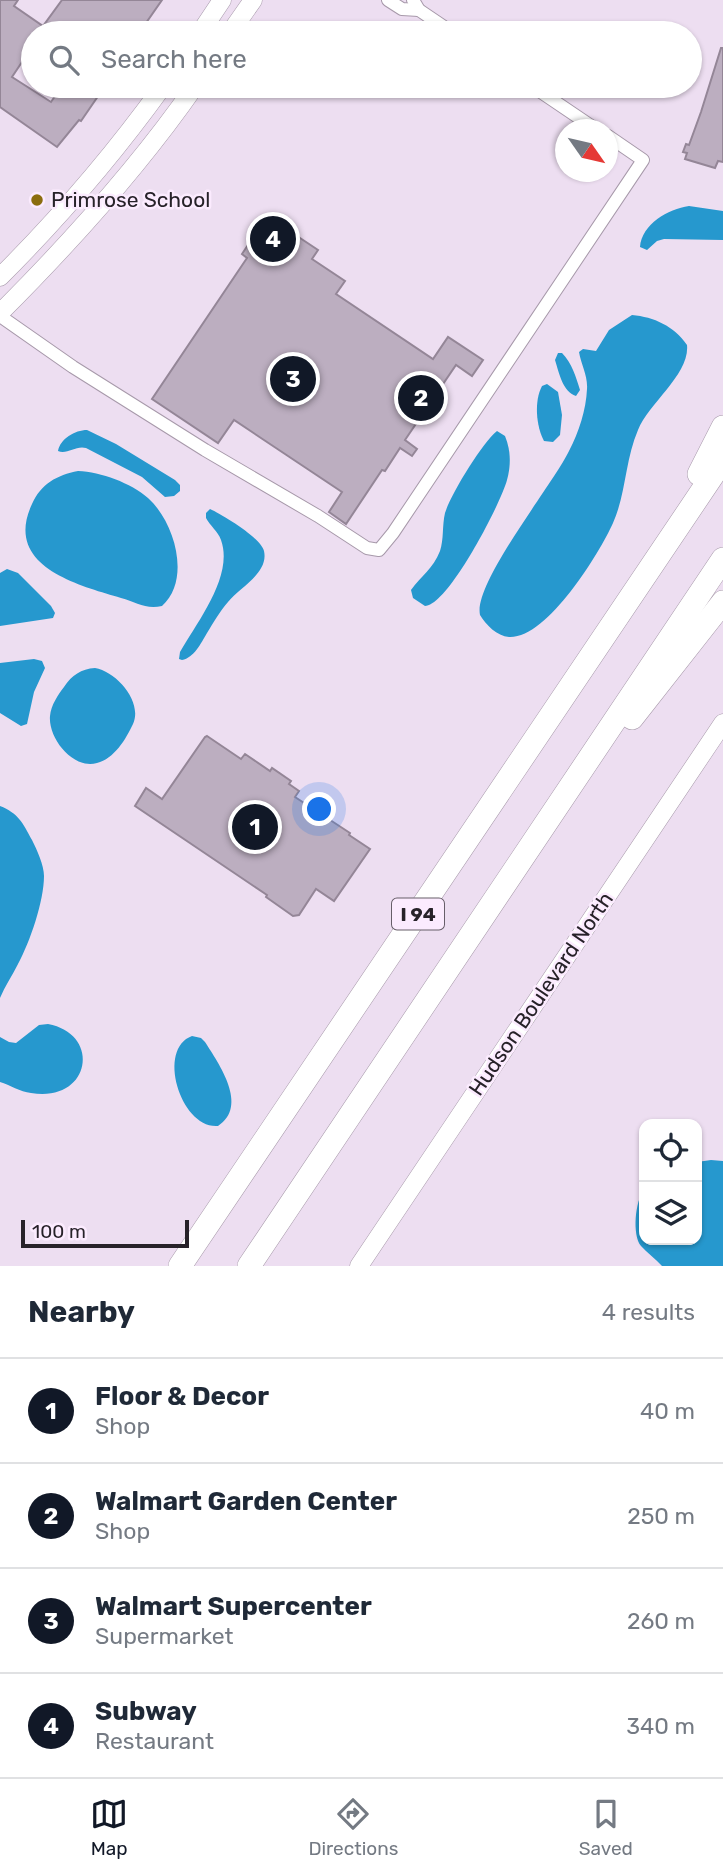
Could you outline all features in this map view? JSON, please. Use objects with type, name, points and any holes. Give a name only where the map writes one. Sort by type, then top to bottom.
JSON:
[{"type":"highway","points":[[655,561],[723,427]]},
{"type":"highway","name":"I 94","points":[[180,1266],[723,460]]},
{"type":"highway","name":"I 94","points":[[249,1266],[723,559]]},
{"type":"highway","points":[[546,823],[723,602]]},
{"type":"street","points":[[208,21],[222,0]]},
{"type":"street","points":[[238,21],[253,0]]},
{"type":"street","points":[[388,0],[402,9],[416,5],[437,21]]},
{"type":"street","points":[[0,277],[51,225],[154,98]]},
{"type":"street","points":[[186,98],[112,193],[53,261],[0,314],[99,384],[229,465],[376,551],[382,549],[643,160],[618,143]]},
{"type":"street","points":[[550,98],[581,119]]},
{"type":"street","name":"Hudson Boulevard North","points":[[359,1266],[723,723]]},
{"type":"water","points":[[689,206],[723,211],[723,240],[664,239],[657,241],[647,250],[640,247],[646,231],[657,219],[673,210]]},
{"type":"water","points":[[632,315],[663,324],[682,338],[687,345],[682,367],[638,430],[613,523],[584,573],[555,610],[539,624],[524,634],[509,637],[500,635],[480,615],[481,600],[501,558],[560,467],[576,436],[584,413],[587,389],[579,352],[583,349],[596,351],[609,330]]},
{"type":"water","points":[[558,353],[562,353],[573,370],[580,390],[576,396],[568,391],[562,381],[555,360]]},
{"type":"water","points":[[547,384],[558,392],[562,415],[560,435],[553,442],[544,441],[538,421],[539,392],[542,386]]},
{"type":"water","points":[[87,430],[116,444],[175,480],[180,485],[180,491],[174,496],[165,497],[142,477],[86,448],[58,451],[69,436]]},
{"type":"water","points":[[497,431],[505,436],[509,452],[510,464],[503,492],[472,552],[447,590],[435,602],[425,606],[413,598],[411,590],[430,568],[440,551],[445,513],[454,494],[476,457]]},
{"type":"water","points":[[78,471],[106,476],[124,483],[148,498],[157,508],[172,535],[178,566],[171,595],[162,606],[146,606],[84,587],[49,569],[36,558],[27,543],[26,525],[32,504],[50,482]]},
{"type":"water","points":[[210,509],[232,521],[256,540],[264,551],[264,559],[258,573],[222,609],[197,650],[182,660],[179,659],[180,652],[212,598],[222,568],[224,554],[221,540],[206,518]]},
{"type":"water","points":[[7,569],[18,573],[51,606],[55,613],[53,618],[0,626],[0,573]]},
{"type":"water","points":[[34,659],[42,661],[45,668],[34,692],[27,724],[21,726],[0,713],[0,663]]},
{"type":"water","points":[[95,668],[112,675],[126,689],[135,715],[133,724],[119,748],[103,761],[88,764],[79,762],[64,750],[53,734],[50,716],[55,700],[70,679],[81,671]]},
{"type":"water","points":[[0,806],[16,815],[23,824],[38,853],[44,876],[42,897],[32,933],[0,998]]},
{"type":"water","points":[[48,1024],[65,1030],[77,1040],[82,1053],[82,1066],[77,1078],[67,1088],[51,1093],[27,1092],[0,1082],[0,1037],[16,1043],[39,1025]]},
{"type":"water","points":[[192,1036],[205,1042],[228,1085],[231,1108],[227,1118],[218,1126],[205,1124],[193,1115],[178,1087],[176,1056],[181,1044]]},
{"type":"water","points":[[702,1161],[723,1161],[723,1266],[662,1266],[640,1245],[702,1245]]},
{"type":"water","points":[[639,1200],[639,1243],[636,1234]]},
{"type":"building","points":[[0,0],[18,0],[14,6],[36,21],[21,21],[21,64],[12,77],[21,83],[21,98],[45,98],[51,102],[54,98],[97,98],[81,121],[79,120],[57,147],[0,107]]},
{"type":"building","points":[[62,0],[162,0],[147,21],[47,21]]},
{"type":"building","points":[[721,48],[723,162],[718,161],[715,168],[685,159],[687,153],[683,152],[686,144],[689,145]]},
{"type":"building","points":[[267,216],[318,250],[312,259],[345,281],[336,294],[433,359],[448,337],[483,360],[472,376],[456,365],[405,440],[417,449],[412,456],[400,448],[346,524],[329,512],[342,492],[234,420],[218,443],[152,399],[247,258],[242,254]]},
{"type":"building","points":[[207,736],[241,759],[245,754],[291,781],[289,784],[299,791],[295,797],[370,849],[334,901],[316,889],[299,915],[293,916],[266,897],[267,895],[135,806],[146,788],[162,799]]},
{"type":"place","name":"Primrose School","points":[[37,200]]},
{"type":"place","name":"Subway","points":[[273,239]]},
{"type":"place","name":"Walmart Supercenter","points":[[293,379]]},
{"type":"place","name":"Walmart Garden Center","points":[[421,398]]},
{"type":"place","name":"Floor & Decor","points":[[255,827]]}]
